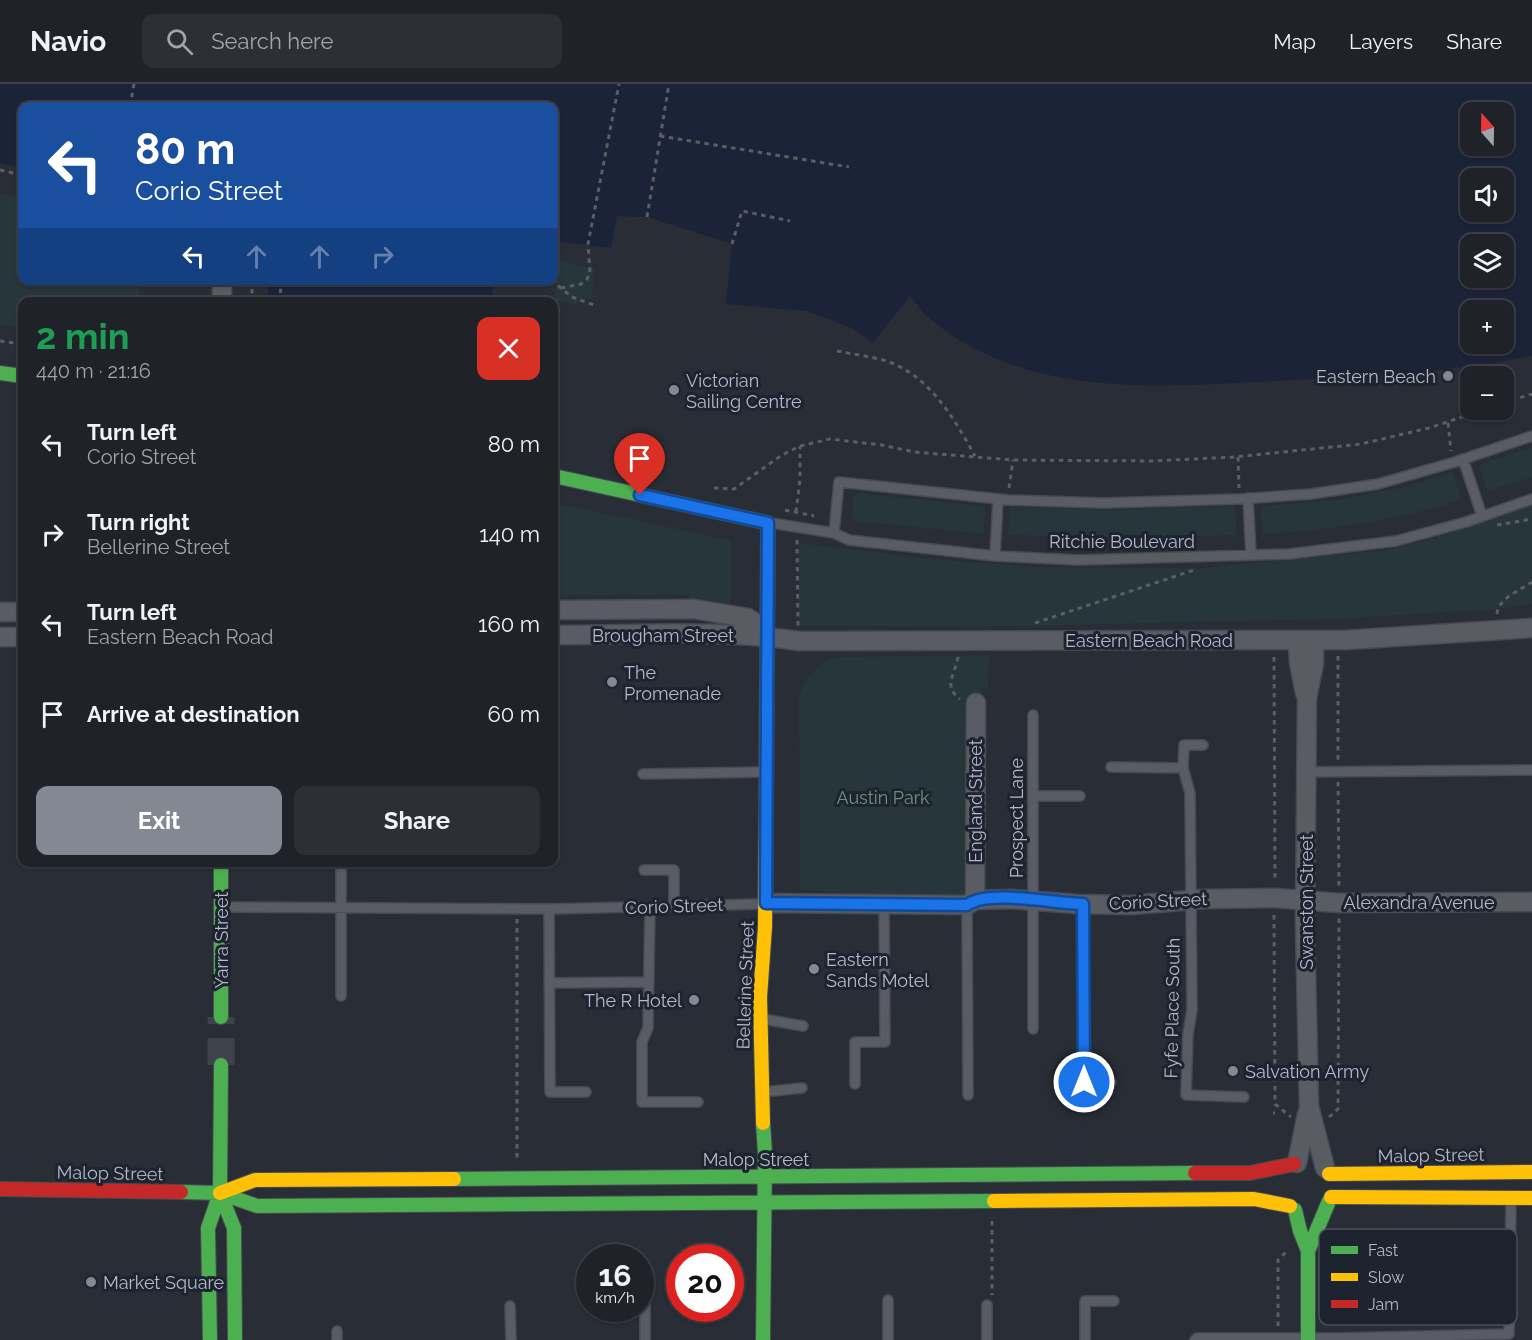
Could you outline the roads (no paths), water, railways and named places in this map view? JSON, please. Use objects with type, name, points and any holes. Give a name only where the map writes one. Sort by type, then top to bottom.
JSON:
[{"type":"street","points":[[0,372],[18,375]]},
{"type":"street","points":[[558,477],[768,523]]},
{"type":"street","name":"Bellerine Street","points":[[764,1340],[765,1153],[760,1019],[766,903],[768,523]]},
{"type":"street","name":"Brougham Street","points":[[558,610],[694,609],[748,618],[757,624],[766,636]]},
{"type":"street","points":[[0,612],[18,612]]},
{"type":"street","name":"Eastern Beach Road","points":[[766,636],[799,641],[1306,641],[1532,628]]},
{"type":"street","name":"Brougham Street","points":[[558,635],[766,636]]},
{"type":"street","points":[[0,637],[18,637]]},
{"type":"street","name":"Swanston Street","points":[[1296,1164],[1309,1106],[1305,900],[1306,698],[1314,663],[1306,641]]},
{"type":"street","name":"England Street","points":[[971,903],[976,703]]},
{"type":"street","name":"Yarra Street","points":[[220,867],[221,1017]]},
{"type":"street","name":"Corio Street","points":[[766,903],[884,905],[1033,900],[1131,905],[1190,900],[1281,898],[1305,900]]},
{"type":"street","name":"Alexandra Avenue","points":[[1305,900],[1339,903],[1532,902]]},
{"type":"street","points":[[210,1340],[208,1228],[220,1193],[221,1065]]},
{"type":"street","name":"Swanston Street","points":[[1309,1106],[1327,1171]]},
{"type":"street","points":[[1308,1251],[1333,1190],[1327,1171],[1310,1161],[1296,1164],[1282,1184],[1308,1251],[1308,1338]]},
{"type":"street","name":"Malop Street","points":[[220,1193],[255,1180],[1250,1173],[1296,1164]]},
{"type":"street","name":"Malop Street","points":[[1327,1171],[1511,1185],[1532,1198]]},
{"type":"street","name":"Malop Street","points":[[1330,1199],[1511,1185],[1532,1172]]},
{"type":"street","points":[[1148,1174],[1148,1200]]},
{"type":"street","points":[[994,1201],[997,1175]]},
{"type":"street","points":[[368,1179],[368,1205]]},
{"type":"street","name":"Malop Street","points":[[0,1189],[220,1193],[257,1206],[1254,1199],[1292,1208]]},
{"type":"street","points":[[220,1193],[234,1228],[235,1340]]},
{"type":"street","points":[[1292,1208],[1307,1213],[1314,1212],[1330,1199]]},
{"type":"lane","points":[[834,533],[839,482],[1008,500],[1104,503],[1244,499],[1311,494],[1378,484],[1459,461],[1532,436]]},
{"type":"lane","points":[[1459,461],[1482,516]]},
{"type":"lane","points":[[995,556],[998,499]]},
{"type":"lane","points":[[1244,499],[1251,555]]},
{"type":"lane","name":"Ritchie Boulevard","points":[[768,523],[834,533],[849,540],[995,556],[1078,560],[1200,558],[1289,554],[1396,541],[1435,531],[1532,499]]},
{"type":"lane","name":"Prospect Lane","points":[[1033,716],[1033,1029]]},
{"type":"lane","points":[[1190,900],[1190,792],[1183,768],[1184,745],[1203,745]]},
{"type":"lane","points":[[1110,767],[1183,768]]},
{"type":"lane","points":[[1306,772],[1532,770]]},
{"type":"lane","points":[[643,774],[766,772]]},
{"type":"lane","points":[[1033,796],[1080,796]]},
{"type":"lane","points":[[340,996],[341,867]]},
{"type":"lane","points":[[644,870],[674,870],[674,906]]},
{"type":"lane","name":"Fyfe Place South","points":[[1190,900],[1192,1010],[1188,1034],[1186,1095],[1244,1097]]},
{"type":"lane","name":"Corio Street","points":[[221,907],[549,909],[766,903]]},
{"type":"lane","points":[[968,1095],[971,903]]},
{"type":"lane","points":[[1083,904],[1084,1082],[1111,1083]]},
{"type":"lane","points":[[855,1084],[855,1042],[885,1042],[884,905]]},
{"type":"lane","points":[[650,907],[648,1028],[642,1042],[642,1102],[698,1102]]},
{"type":"lane","points":[[549,909],[550,1092],[585,1092]]},
{"type":"lane","points":[[549,982],[649,982]]},
{"type":"lane","points":[[760,1019],[803,1026]]},
{"type":"lane","points":[[761,1093],[802,1088]]},
{"type":"lane","points":[[1510,1229],[1511,1185]]},
{"type":"lane","points":[[888,1300],[888,1340]]},
{"type":"lane","points":[[1085,1340],[1085,1301],[1114,1301]]},
{"type":"lane","points":[[987,1305],[987,1340]]},
{"type":"lane","points":[[510,1306],[511,1340]]},
{"type":"lane","points":[[645,1322],[645,1340]]},
{"type":"lane","points":[[1196,1340],[1197,1338],[1341,1338],[1509,1334],[1509,1325]]},
{"type":"water","points":[[0,84],[1532,84],[1532,356],[1443,370],[1199,385],[1102,383],[1055,376],[1010,364],[967,345],[928,317],[910,296],[873,343],[852,328],[806,311],[726,304],[732,244],[647,217],[617,216],[611,248],[558,241],[558,102],[18,102],[18,167],[0,163]]},
{"type":"water","points":[[269,285],[493,285],[492,297],[267,297]]},
{"type":"tunnel","points":[[221,1017],[221,1065]]},
{"type":"place","name":"Eastern Beach","points":[[1448,376]]},
{"type":"place","name":"Victorian Sailing Centre","points":[[674,390]]},
{"type":"place","name":"The Promenade","points":[[612,682]]},
{"type":"place","name":"Eastern Sands Motel","points":[[814,969]]},
{"type":"place","name":"The R Hotel","points":[[694,1000]]},
{"type":"place","name":"Salvation Army","points":[[1233,1071]]},
{"type":"place","name":"Market Square","points":[[91,1282]]},
{"type":"park label","name":"Austin Park","points":[[883,797]]}]
